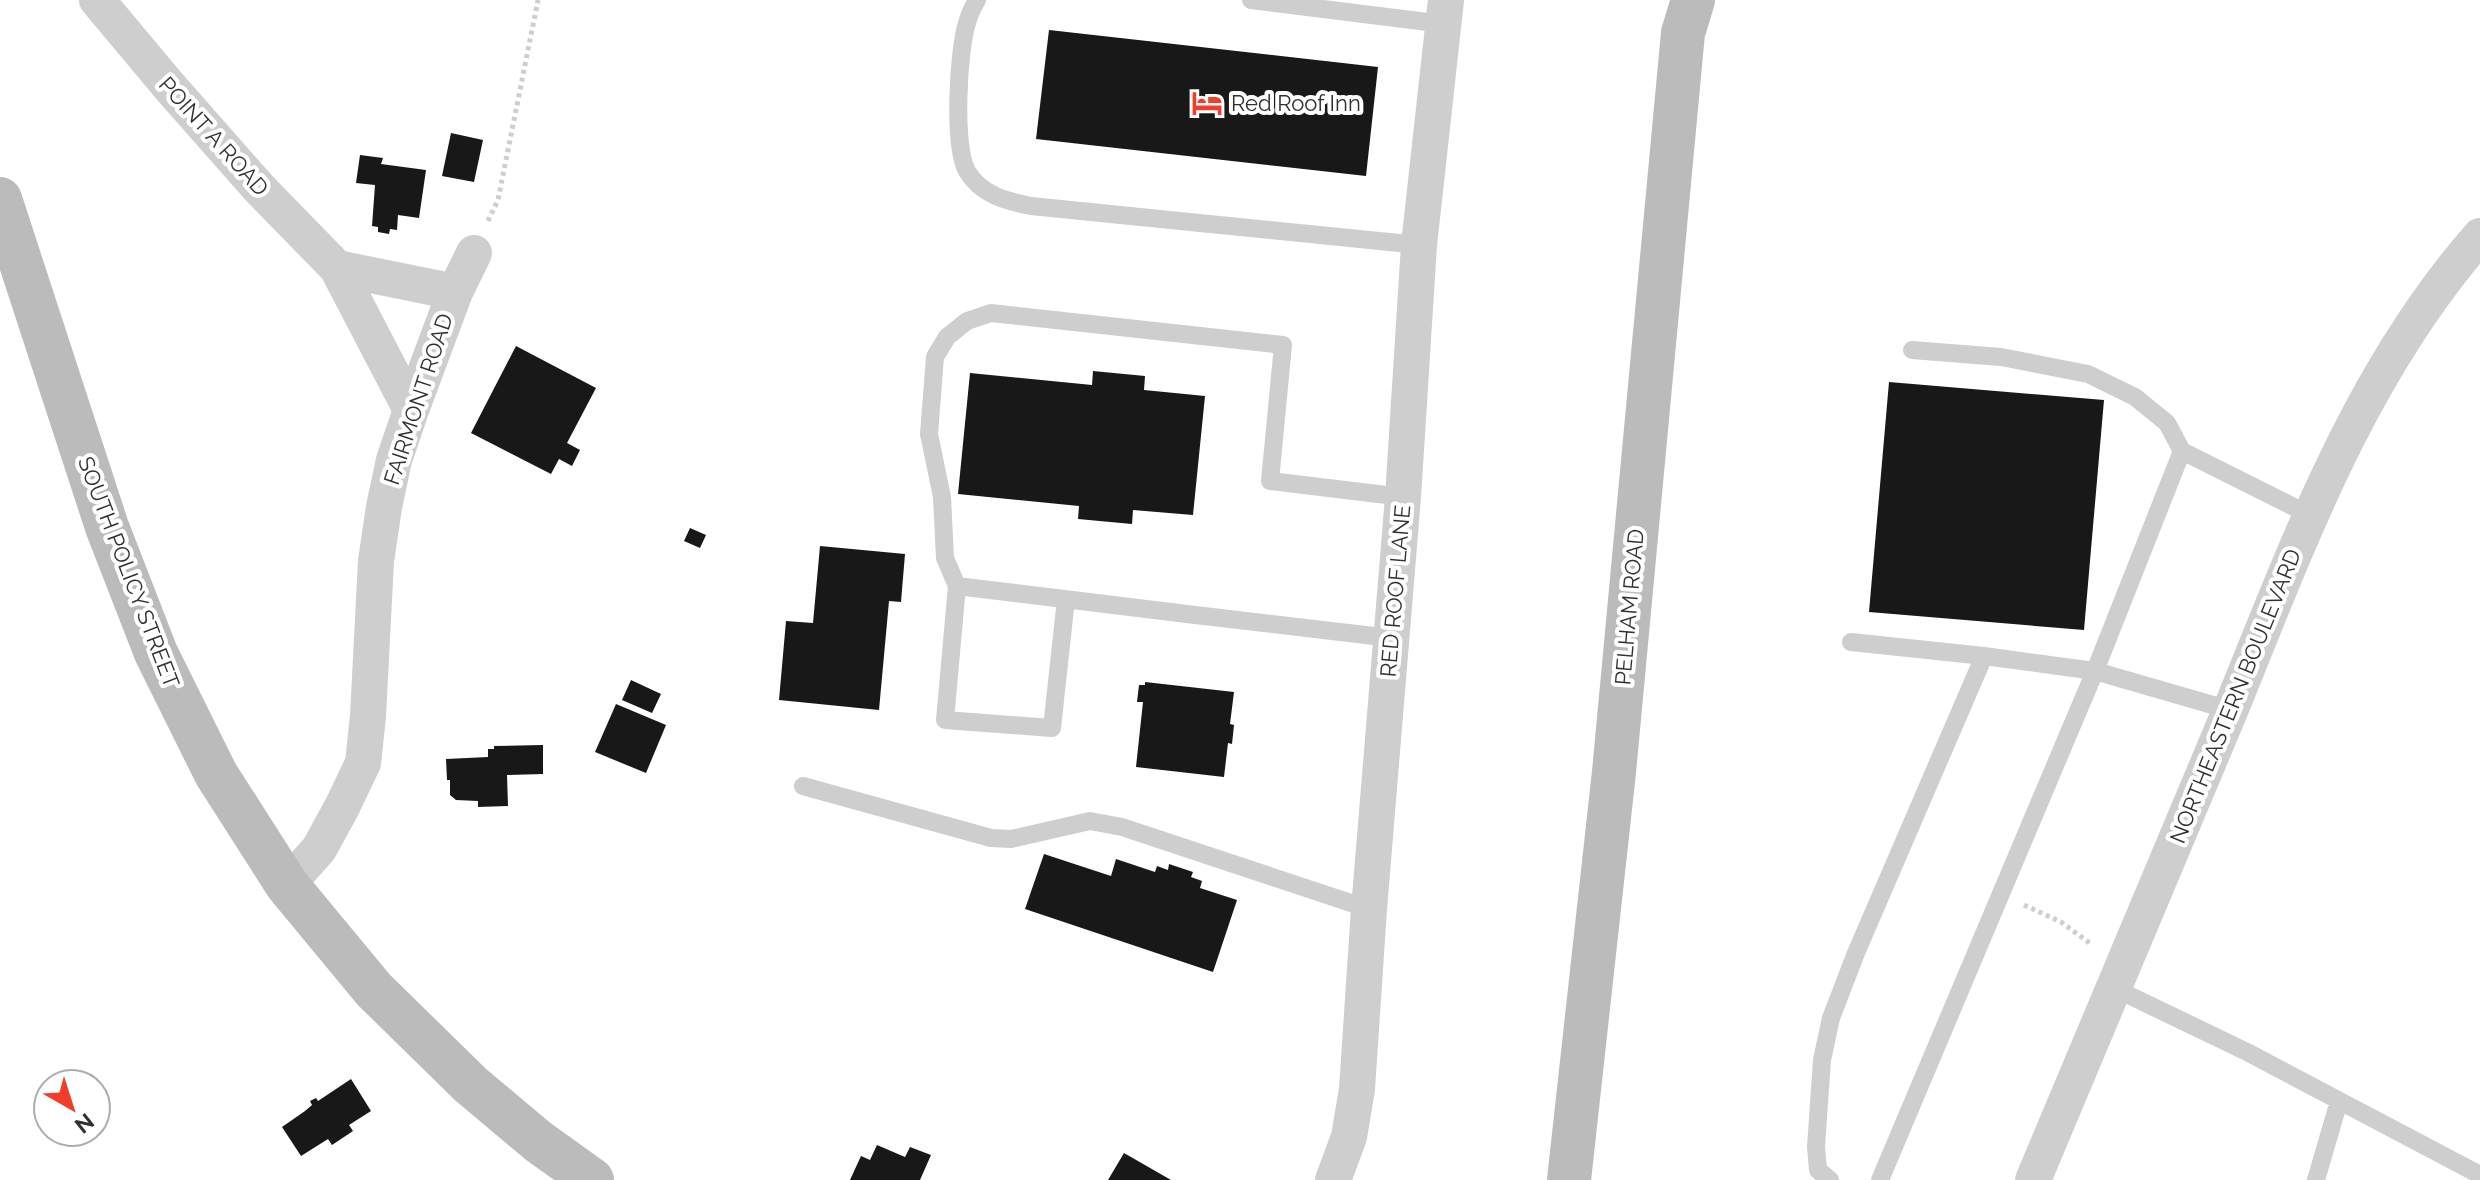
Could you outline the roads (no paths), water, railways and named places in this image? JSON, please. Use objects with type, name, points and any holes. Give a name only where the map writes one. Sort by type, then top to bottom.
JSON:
[{"type":"street","name":"POINT A ROAD","points":[[97,0],[259,188],[337,268],[411,410]]},
{"type":"street","name":"PELHAM ROAD","points":[[1569,1180],[1614,772],[1684,11]]},
{"type":"street","name":"RED ROOF LANE","points":[[1333,1180],[1349,1137],[1357,1089],[1403,497],[1419,245],[1445,12]]},
{"type":"street","name":"SOUTH POLICY STREET","points":[[0,199],[107,527],[156,653],[216,774],[287,885],[374,990],[461,1074],[539,1142],[592,1180]]},
{"type":"street","name":"NORTHEASTERN BOULEVARD","points":[[2033,1180],[2310,515],[2356,417],[2392,356],[2480,236]]},
{"type":"street","name":"FAIRMONT ROAD","points":[[287,885],[319,849],[363,763],[376,561],[394,460],[455,292],[474,253]]},
{"type":"street","points":[[337,268],[455,292]]},
{"type":"lane","points":[[977,0],[966,24],[960,68],[959,146],[967,171],[983,189],[1002,200],[1031,206],[1419,245]]},
{"type":"lane","points":[[1251,0],[1445,12]]},
{"type":"lane","points":[[1066,599],[1052,728],[945,720],[957,586],[945,558],[942,497],[929,434],[935,357],[947,337],[967,321],[991,313],[1283,345],[1270,481],[1403,497]]},
{"type":"lane","points":[[1912,350],[2001,357],[2088,374],[2135,397],[2167,423],[2182,451],[2310,515]]},
{"type":"lane","points":[[1880,1180],[2095,671],[2182,451]]},
{"type":"lane","points":[[957,586],[1391,638]]},
{"type":"lane","points":[[1851,642],[2095,671],[2230,710]]},
{"type":"lane","points":[[1830,1180],[1818,1170],[1816,1147],[1822,1060],[1831,1018],[1984,656]]},
{"type":"lane","points":[[803,786],[991,838],[1011,839],[1090,821],[1122,827],[1369,909]]},
{"type":"lane","points":[[2114,988],[2247,1052],[2480,1175]]},
{"type":"lane","points":[[2316,1180],[2339,1101]]},
{"type":"place","name":"Red Roof Inn","points":[[1207,103]]}]
